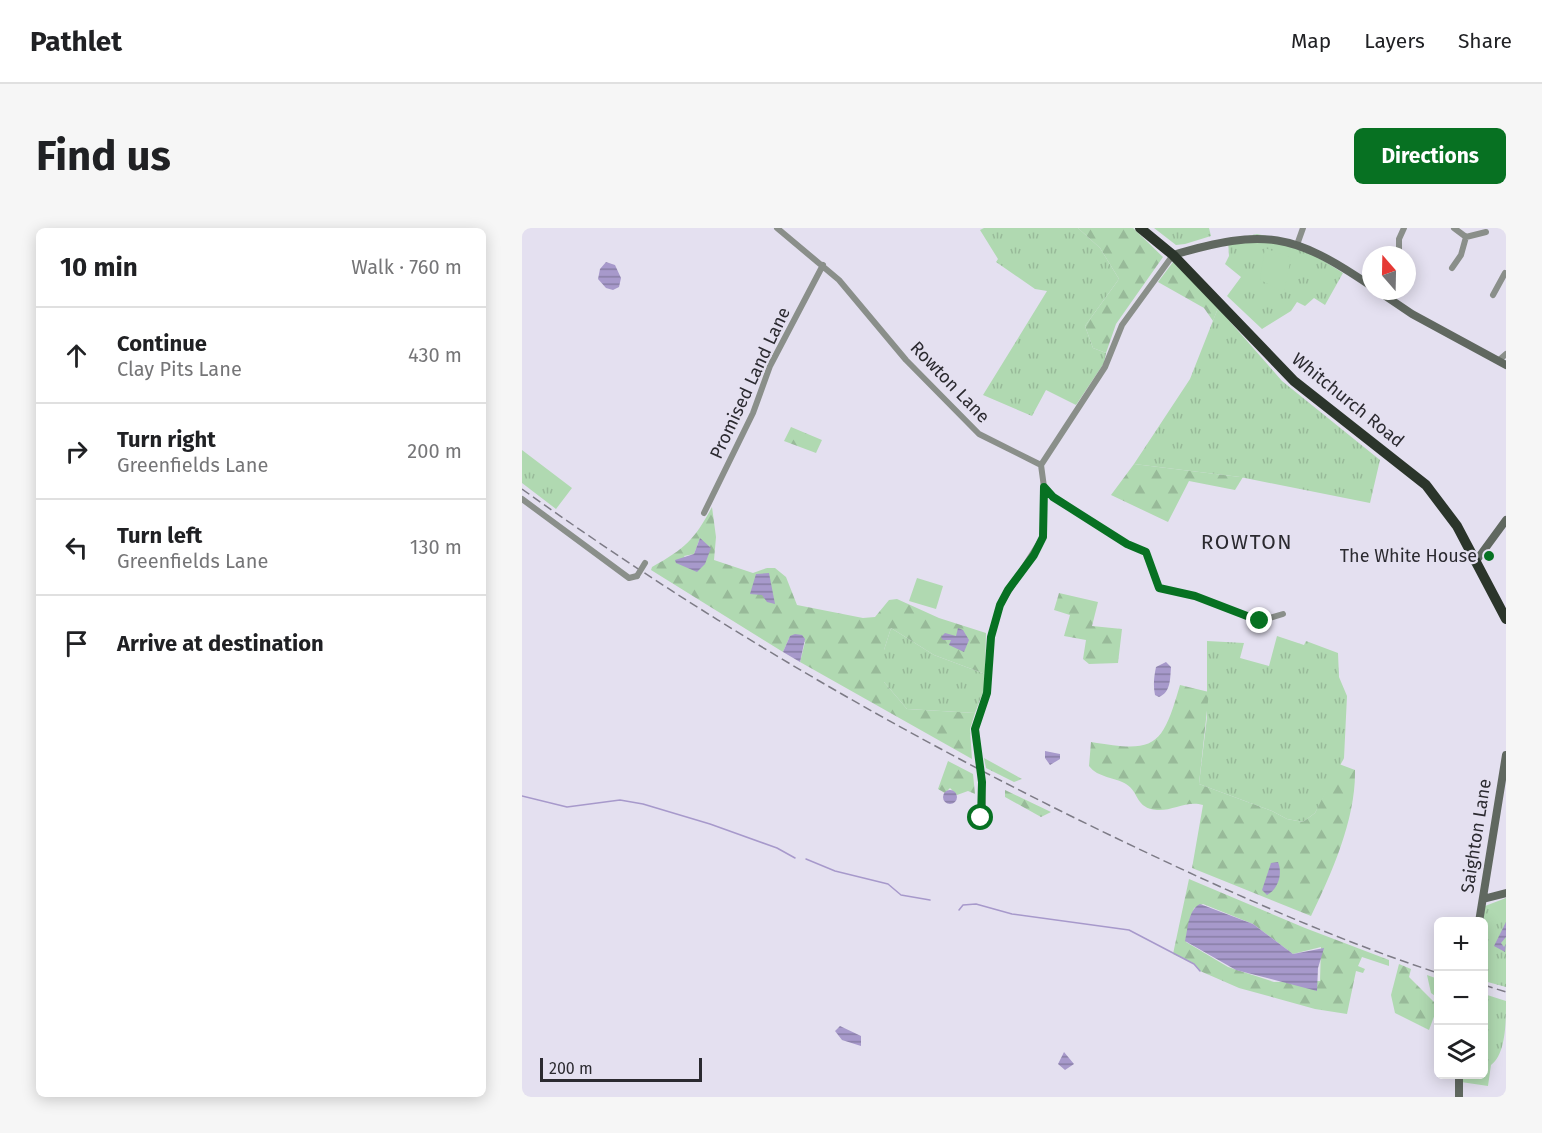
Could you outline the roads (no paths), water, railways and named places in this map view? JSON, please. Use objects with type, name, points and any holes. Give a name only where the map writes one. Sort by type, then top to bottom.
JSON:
[{"type":"highway","name":"Whitchurch Road","points":[[1140,228],[1173,255],[1294,381],[1336,417],[1426,484],[1457,526],[1506,619]]},
{"type":"street","name":"Rowton Lane","points":[[777,228],[823,265],[906,360],[979,434],[1041,465]]},
{"type":"street","points":[[1298,242],[1303,228]]},
{"type":"street","points":[[1399,246],[1404,228]]},
{"type":"street","points":[[1454,228],[1466,237]]},
{"type":"street","points":[[981,819],[982,782],[975,729],[987,693],[991,637],[1000,605],[1008,590],[1034,555],[1043,537],[1044,487],[1041,465],[1105,367],[1122,325],[1173,255],[1207,242],[1245,232],[1274,234],[1298,242],[1362,281]]},
{"type":"street","points":[[1466,237],[1486,232]]},
{"type":"street","points":[[1452,268],[1461,255],[1466,237]]},
{"type":"street","name":"Promised Land Lane","points":[[704,513],[753,412],[770,366],[823,265]]},
{"type":"street","points":[[1493,295],[1504,284],[1505,273]]},
{"type":"street","points":[[1396,300],[1502,363],[1506,354]]},
{"type":"street","points":[[1044,487],[1053,497],[1119,539],[1146,552],[1159,588],[1195,596],[1260,621],[1283,614]]},
{"type":"street","points":[[522,499],[629,578],[637,576],[645,563]]},
{"type":"street","points":[[1476,561],[1506,520]]},
{"type":"street","name":"Saighton Lane","points":[[1480,917],[1506,755]]},
{"type":"street","points":[[1483,899],[1506,893]]},
{"type":"street","points":[[1459,1079],[1459,1097]]},
{"type":"waterway","points":[[522,796],[567,807],[620,800],[643,804],[710,824],[777,848],[795,858]]},
{"type":"waterway","points":[[806,859],[835,871],[888,884],[901,895],[930,900]]},
{"type":"waterway","points":[[959,910],[963,905],[976,904],[1012,914],[1129,930],[1194,964],[1200,971]]},
{"type":"railway","points":[[522,489],[664,586],[737,632],[886,719],[962,760],[1038,800],[1235,893],[1315,928],[1434,972]]},
{"type":"railway","points":[[1488,986],[1506,992]]},
{"type":"place","name":"The White House","points":[[1489,556]]},
{"type":"district","name":"ROWTON","points":[[1247,542]]}]
